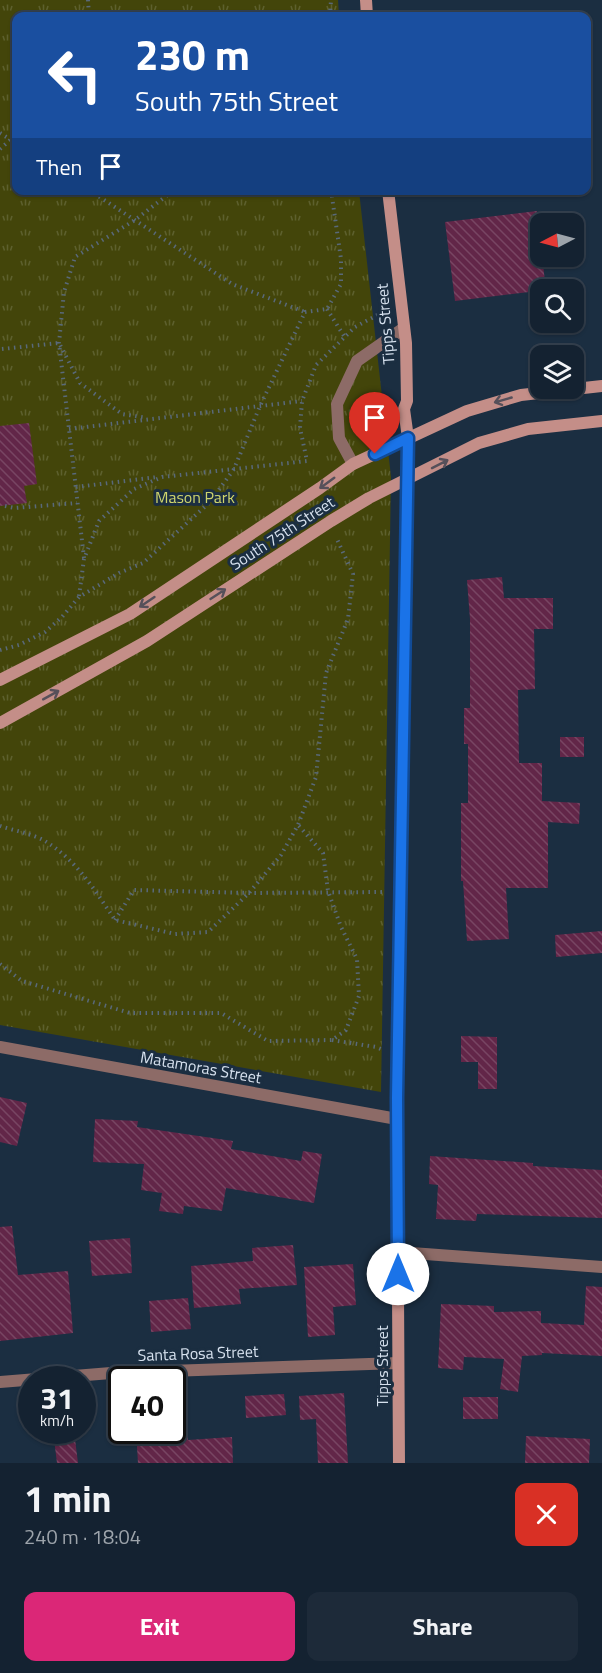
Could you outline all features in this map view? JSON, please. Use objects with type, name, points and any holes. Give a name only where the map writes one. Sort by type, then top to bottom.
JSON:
[{"type":"main road","name":"Tipps Street","points":[[389,195],[404,328],[407,401],[405,410],[408,438],[397,1119],[399,1463]]},
{"type":"main road","name":"South 75th Street","points":[[0,680],[130,614],[353,464],[467,411],[521,395],[602,386]]},
{"type":"main road","name":"South 75th Street","points":[[0,723],[147,641],[369,498],[480,444],[528,429],[602,421]]},
{"type":"street","points":[[353,464],[339,438],[337,404],[357,361],[404,328]]},
{"type":"street","name":"Matamoras Street","points":[[0,1047],[397,1119]]},
{"type":"street","points":[[398,1252],[602,1268]]},
{"type":"street","name":"Santa Rosa Street","points":[[0,1382],[111,1373],[398,1363]]},
{"type":"path","points":[[0,134],[11,140],[0,149]]},
{"type":"path","points":[[97,195],[232,284],[305,312],[327,309]]},
{"type":"path","points":[[84,559],[59,343],[64,292],[75,257],[135,220],[168,195]]},
{"type":"path","points":[[327,309],[341,284],[341,259],[332,195]]},
{"type":"path","points":[[76,487],[307,461],[300,428],[302,402],[316,365],[355,327],[401,303]]},
{"type":"path","points":[[327,309],[344,336]]},
{"type":"path","points":[[0,650],[19,645],[45,632],[79,597],[119,573],[143,563],[210,502],[234,469],[260,406],[305,312]]},
{"type":"path","points":[[3,348],[59,343]]},
{"type":"path","points":[[59,343],[80,383],[122,414],[153,419]]},
{"type":"path","points":[[69,429],[302,402]]},
{"type":"path","points":[[377,434],[378,423],[388,418]]},
{"type":"path","points":[[79,597],[84,559],[99,521],[134,489],[162,477]]},
{"type":"path","points":[[5,506],[15,508],[77,503]]},
{"type":"path","points":[[0,826],[46,842],[68,857],[87,879],[114,920],[175,934],[208,932],[249,893],[282,855],[298,825],[316,777],[326,673],[348,619],[353,574],[338,543],[331,521]]},
{"type":"path","points":[[298,825],[323,853],[328,891],[341,927],[357,958],[359,996],[346,1030],[332,1040]]},
{"type":"path","points":[[114,920],[134,890],[400,893]]},
{"type":"path","points":[[0,964],[22,981],[130,1013],[221,1013],[268,1041],[332,1040],[376,1047],[398,1058]]},
{"type":"green space","name":"Mason Park","points":[[0,0],[338,0],[339,12],[12,12],[12,195],[359,195],[391,477],[381,1092],[0,1025]]},
{"type":"building","points":[[537,211],[537,213],[530,213],[530,267],[543,267],[545,279],[530,279],[530,292],[455,301],[445,222]]},
{"type":"building","points":[[29,423],[37,484],[24,486],[27,503],[0,506],[0,426]]},
{"type":"building","points":[[502,577],[504,598],[553,598],[553,629],[534,629],[535,689],[518,690],[519,763],[542,763],[542,801],[580,803],[579,824],[548,822],[548,888],[506,888],[509,939],[467,941],[463,881],[461,881],[461,803],[468,803],[468,744],[464,744],[464,708],[470,708],[470,619],[467,580]]},
{"type":"building","points":[[560,737],[584,737],[584,757],[560,757]]},
{"type":"building","points":[[602,931],[602,953],[556,957],[555,935]]},
{"type":"building","points":[[461,1036],[497,1037],[497,1089],[478,1089],[478,1062],[461,1062]]},
{"type":"building","points":[[0,1097],[27,1103],[17,1146],[0,1142]]},
{"type":"building","points":[[95,1119],[138,1121],[137,1127],[233,1141],[231,1149],[301,1161],[303,1151],[322,1154],[314,1203],[226,1188],[222,1211],[184,1206],[183,1214],[159,1211],[162,1193],[141,1190],[144,1164],[93,1162]]},
{"type":"building","points":[[430,1156],[602,1170],[602,1218],[477,1214],[476,1221],[436,1219],[438,1185],[429,1184]]},
{"type":"building","points":[[12,1226],[18,1275],[68,1271],[73,1333],[0,1341],[0,1227]]},
{"type":"building","points":[[130,1238],[132,1273],[92,1276],[89,1241]]},
{"type":"building","points":[[293,1245],[297,1285],[239,1289],[241,1304],[194,1308],[191,1266],[253,1261],[252,1248]]},
{"type":"building","points":[[353,1264],[356,1305],[333,1307],[335,1335],[308,1337],[304,1267]]},
{"type":"building","points":[[586,1286],[602,1287],[602,1356],[542,1353],[542,1355],[522,1356],[518,1392],[500,1389],[504,1359],[464,1357],[463,1370],[438,1368],[441,1304],[494,1306],[494,1312],[541,1311],[541,1323],[584,1325]]},
{"type":"building","points":[[188,1298],[191,1329],[151,1332],[149,1301]]},
{"type":"building","points":[[344,1393],[348,1463],[318,1463],[316,1419],[300,1420],[299,1396]]},
{"type":"building","points":[[284,1394],[286,1415],[246,1418],[245,1396]]},
{"type":"building","points":[[463,1397],[498,1397],[498,1419],[463,1419]]},
{"type":"building","points":[[186,1431],[188,1440],[232,1437],[233,1463],[138,1463],[137,1444],[186,1444]]},
{"type":"building","points":[[526,1436],[590,1439],[589,1463],[525,1463]]},
{"type":"building","points":[[55,1444],[76,1444],[78,1463],[57,1463]]},
{"type":"route","points":[[375,454],[408,438],[405,504],[397,1098],[398,1274]]}]
